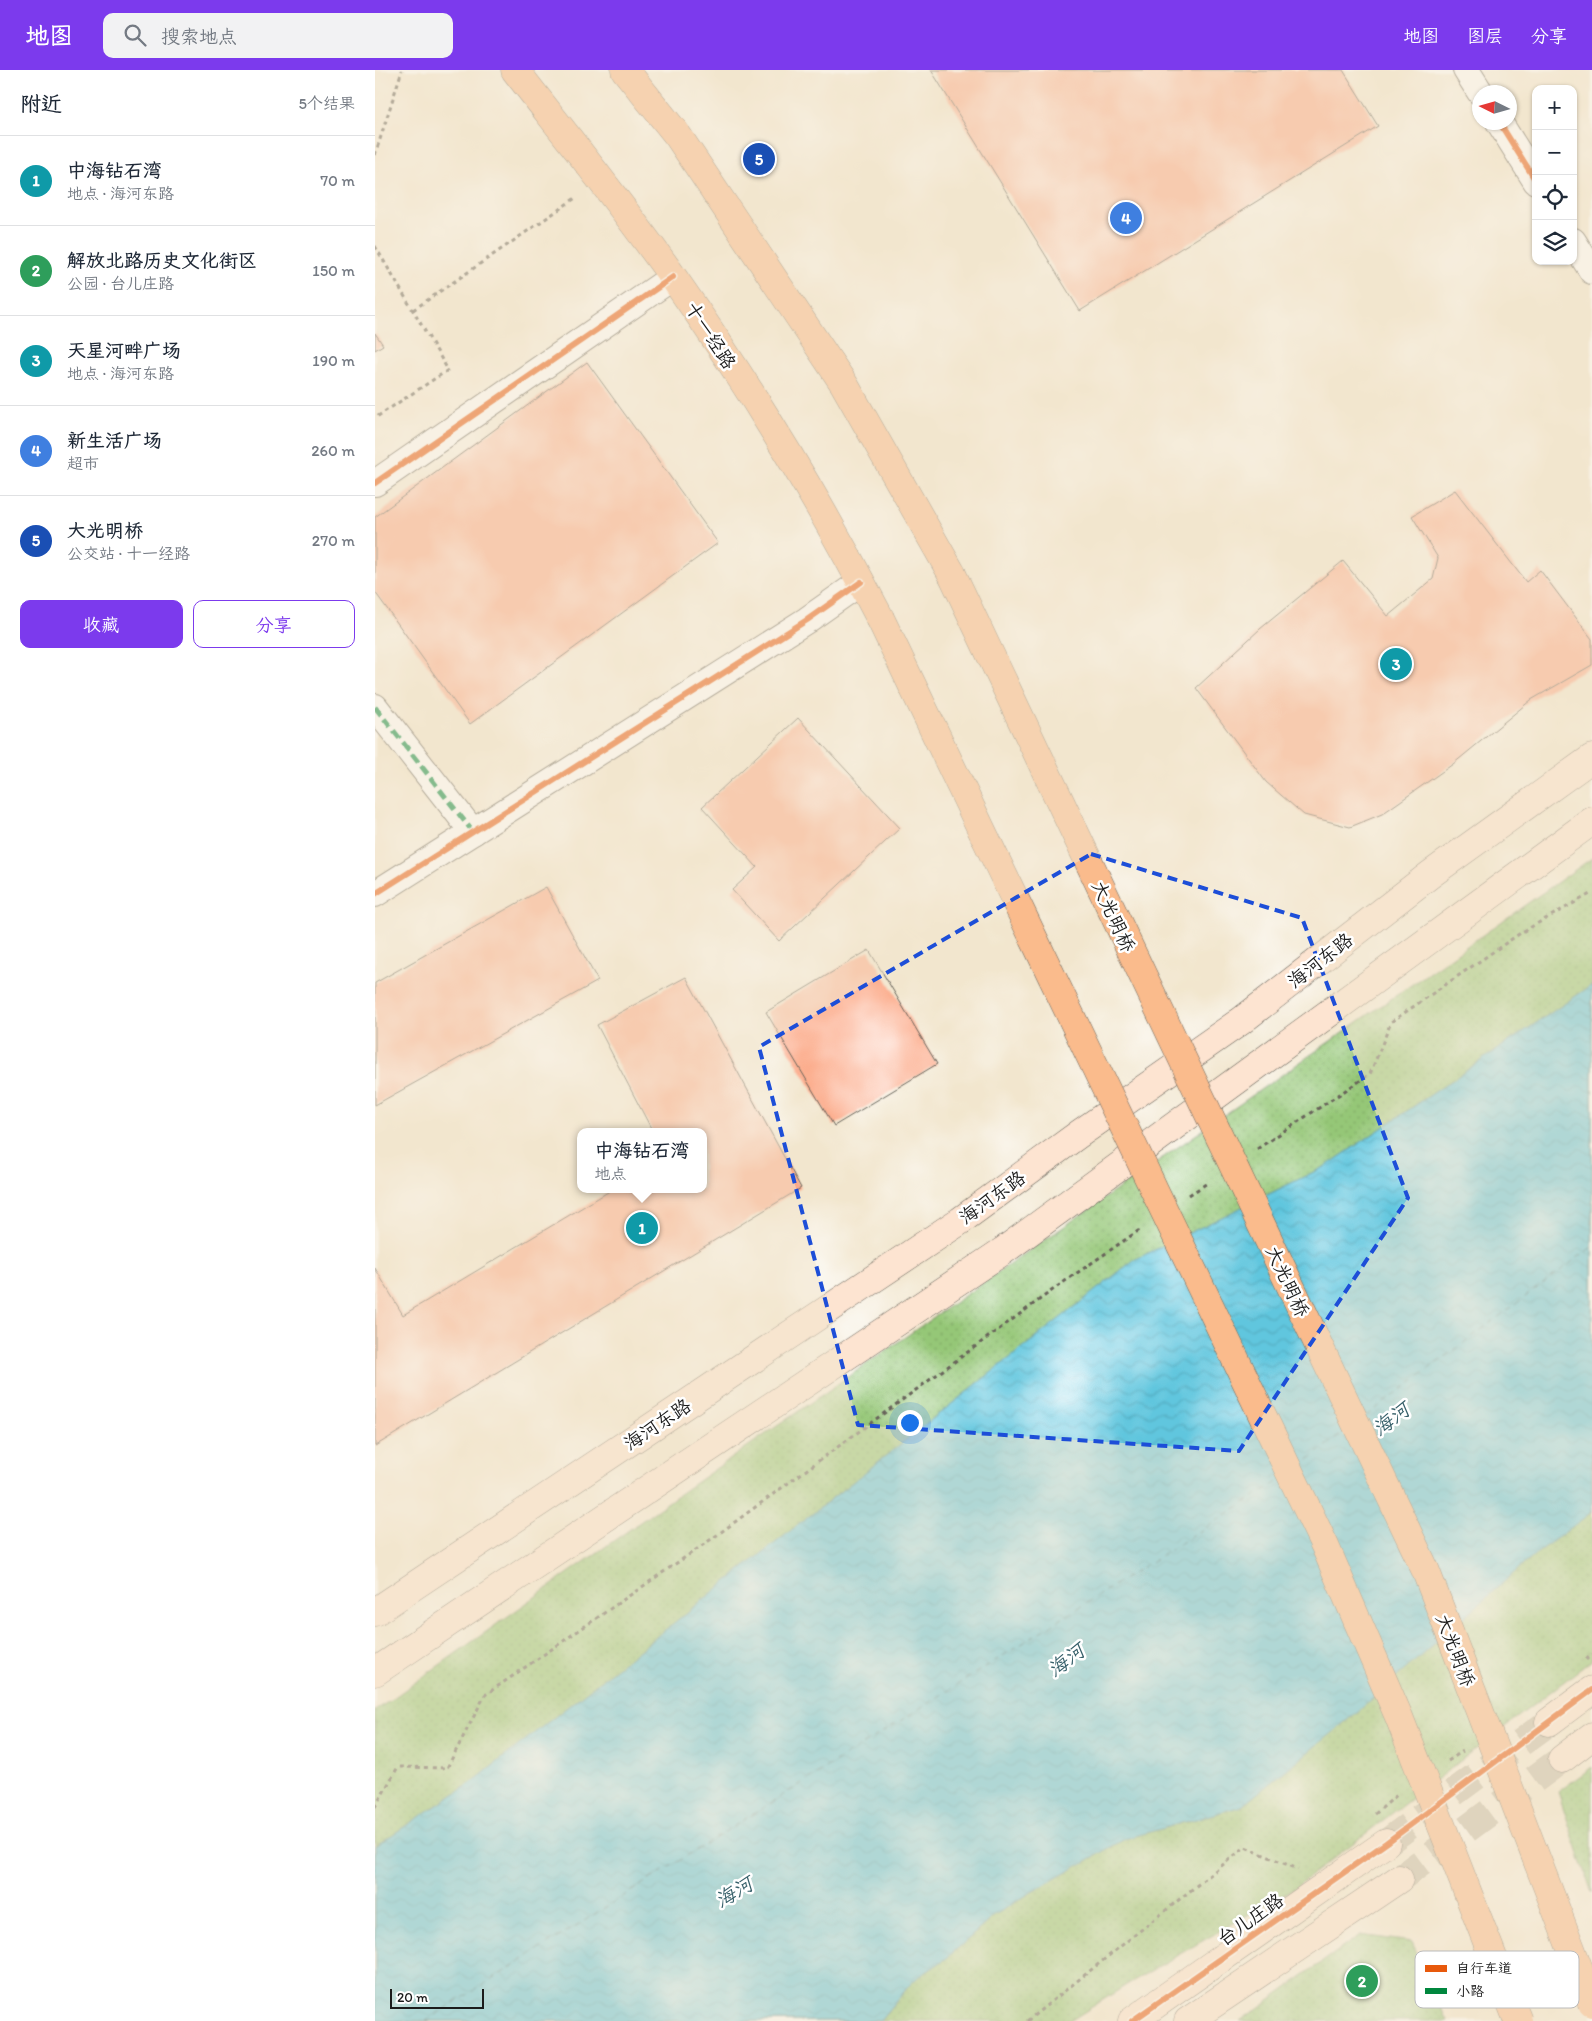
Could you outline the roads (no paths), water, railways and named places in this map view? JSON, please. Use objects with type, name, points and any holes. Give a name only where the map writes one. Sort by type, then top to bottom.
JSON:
[{"type":"main road","name":"十一经路","points":[[515,70],[601,180],[673,277],[787,453],[880,618],[1325,1546],[1399,1717],[1491,1951]]},
{"type":"main road","name":"大光明桥","points":[[625,70],[677,136],[844,384],[952,574],[1425,1569],[1572,1951]]},
{"type":"main road","name":"海河东路","points":[[375,1612],[960,1221],[1079,1134],[1241,1021],[1431,874],[1592,758]]},
{"type":"main road","points":[[375,1672],[1003,1251],[1592,821]]},
{"type":"main road","points":[[1549,1722],[1592,1690]]},
{"type":"main road","points":[[1562,1759],[1592,1736]]},
{"type":"main road","name":"台儿庄路","points":[[1132,2021],[1386,1843]]},
{"type":"main road","points":[[1187,2021],[1399,1879]]},
{"type":"main road","name":"大光明桥","points":[[1579,1968],[1592,2002]]},
{"type":"main road","name":"十一经路","points":[[1513,2008],[1518,2021]]},
{"type":"street","points":[[1466,70],[1476,85]]},
{"type":"street","points":[[1504,130],[1532,176]]},
{"type":"street","points":[[1577,247],[1592,271]]},
{"type":"street","points":[[375,483],[673,277]]},
{"type":"street","points":[[375,894],[807,620],[861,582]]},
{"type":"street","points":[[375,707],[473,832]]},
{"type":"water","name":"海河","points":[[1592,985],[1592,1512],[1533,1556],[1362,1708],[1242,1806],[1125,1839],[995,1915],[947,1958],[913,1981],[880,2021],[375,2021],[375,1846],[471,1783],[1134,1260],[1326,1166]]},
{"type":"tunnel","points":[[1386,1843],[1549,1722]]},
{"type":"tunnel","points":[[1399,1879],[1562,1759]]},
{"type":"place","name":"大光明桥","points":[[759,159]]},
{"type":"place","name":"新生活广场","points":[[1126,218]]},
{"type":"place","name":"天星河畔广场","points":[[1396,664]]},
{"type":"place","name":"中海钻石湾","points":[[642,1228]]},
{"type":"place","name":"解放北路历史文化街区","points":[[1362,1981]]}]
